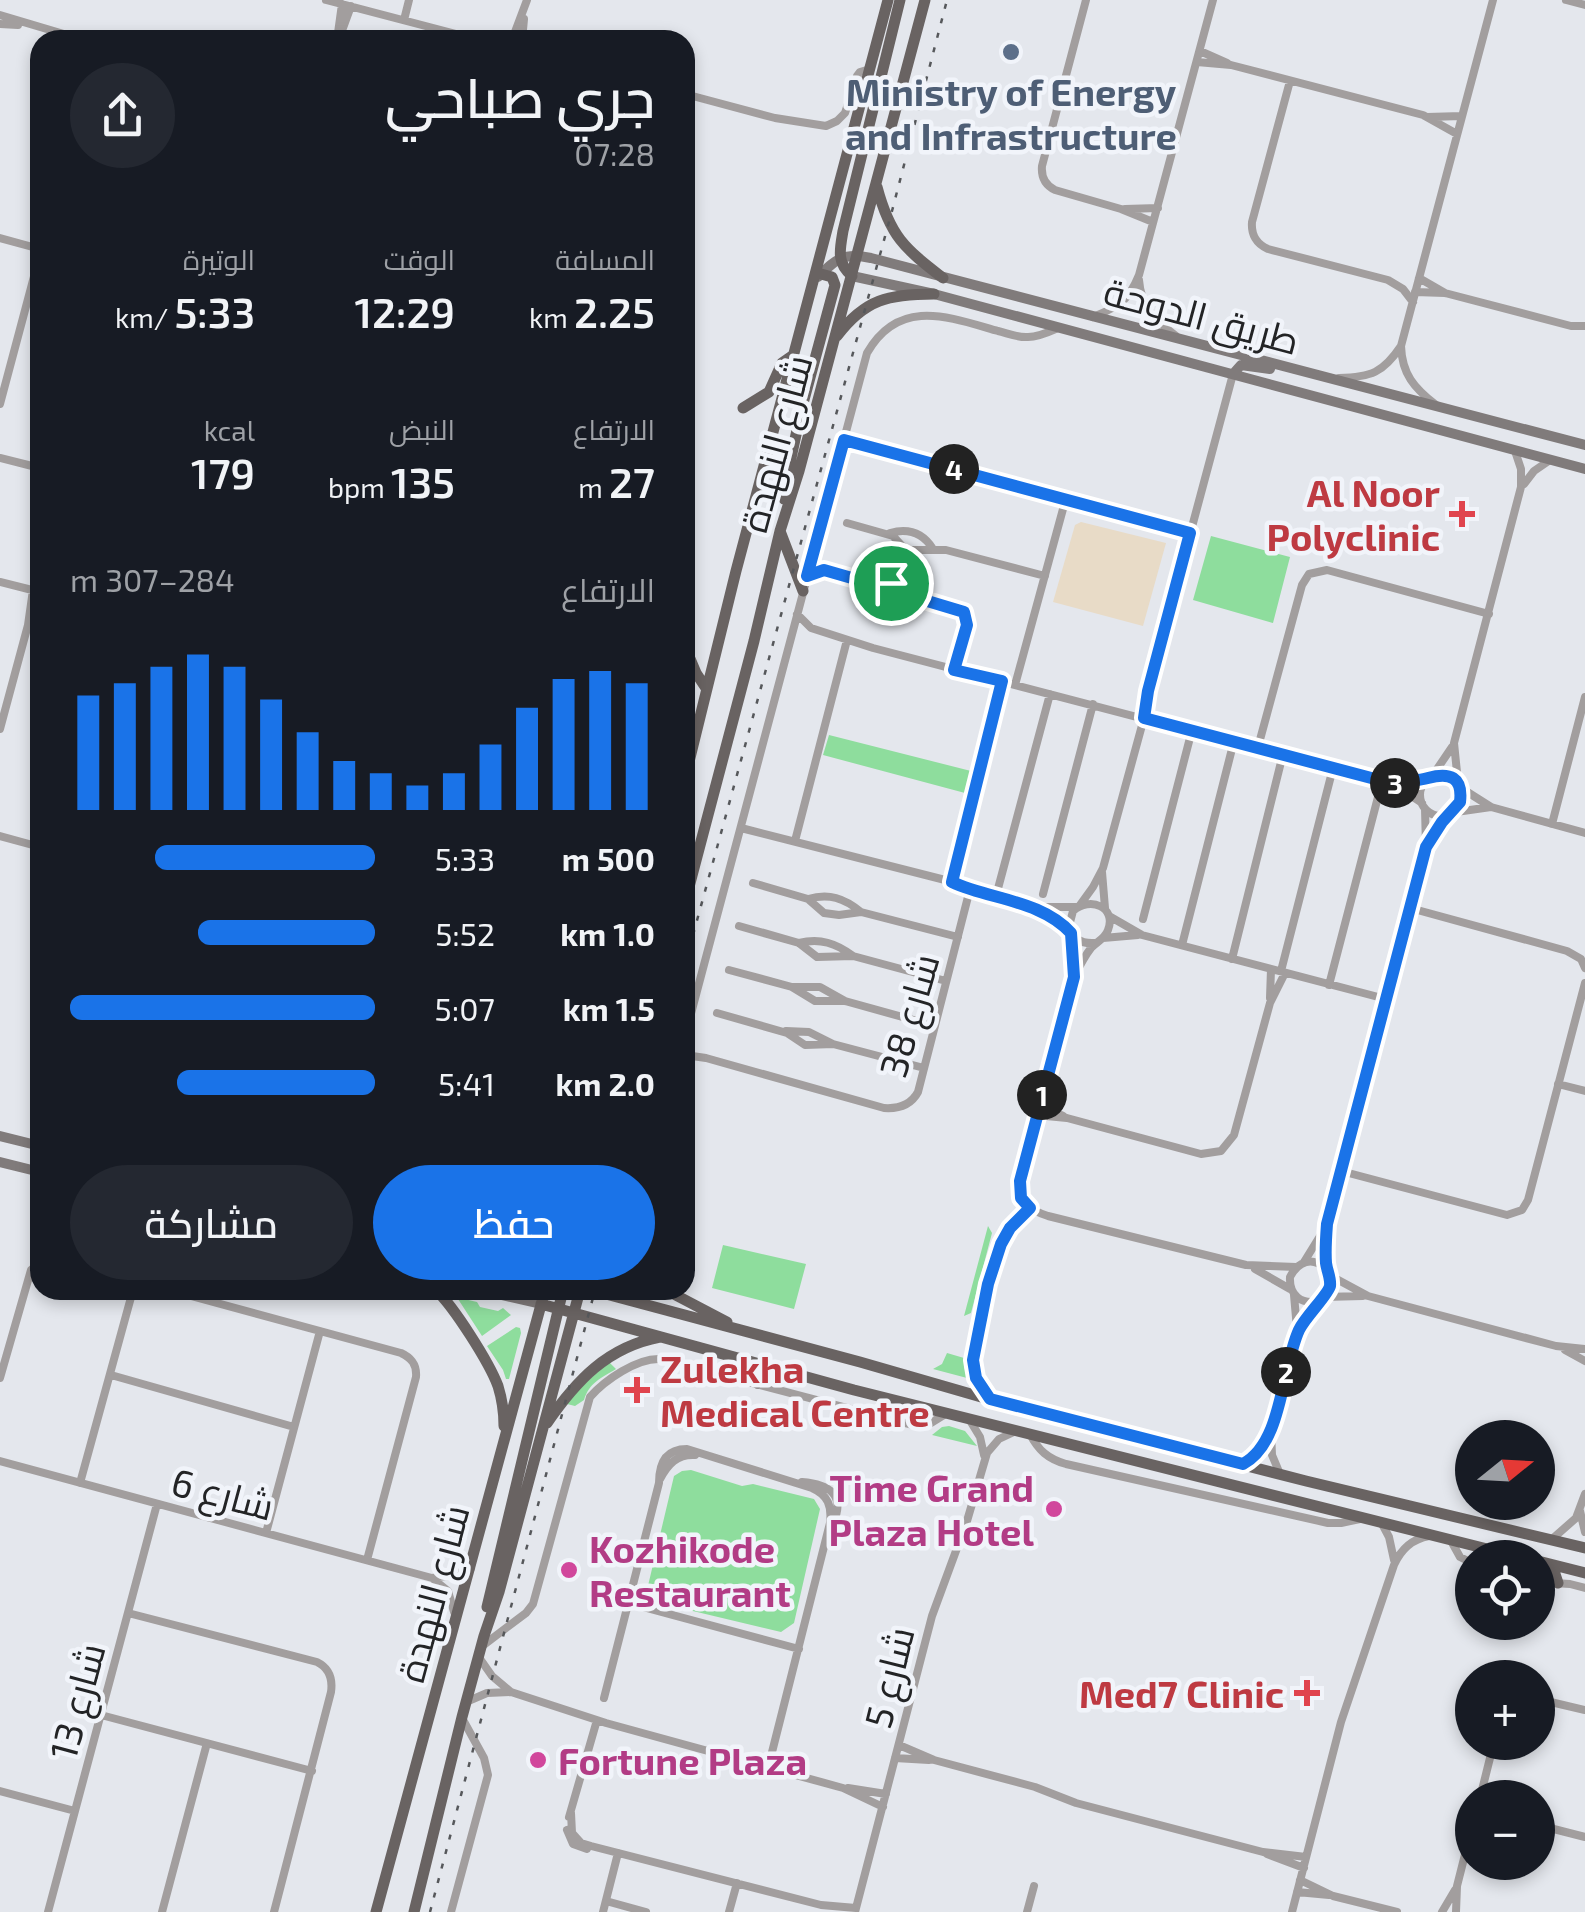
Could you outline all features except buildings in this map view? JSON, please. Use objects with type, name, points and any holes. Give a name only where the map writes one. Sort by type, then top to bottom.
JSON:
[{"type":"main road","name":"شارع النهدة","points":[[695,736],[888,0]]},
{"type":"main road","points":[[852,276],[840,258],[843,230],[900,0]]},
{"type":"main road","name":"شارع النهدة","points":[[695,864],[782,524],[926,2]]},
{"type":"main road","points":[[876,182],[900,242],[943,278]]},
{"type":"main road","name":"طريق الدوحة","points":[[840,258],[858,255],[1585,445]]},
{"type":"main road","points":[[817,278],[840,258]]},
{"type":"main road","points":[[802,591],[782,524],[788,469],[835,285],[832,276],[817,278]]},
{"type":"main road","name":"طريق الدوحة","points":[[852,276],[934,294],[1585,469]]},
{"type":"main road","points":[[834,340],[872,303],[894,296],[934,294]]},
{"type":"main road","points":[[744,408],[769,392],[782,363],[792,356]]},
{"type":"main road","points":[[1233,374],[1245,364],[1325,379]]},
{"type":"main road","points":[[695,671],[706,688]]},
{"type":"main road","points":[[0,1136],[30,1144]]},
{"type":"main road","points":[[0,1162],[30,1170]]},
{"type":"main road","points":[[445,1300],[493,1375],[502,1401],[504,1440]]},
{"type":"main road","points":[[524,1300],[969,1419],[1455,1540]]},
{"type":"main road","name":"شارع النهدة","points":[[376,1912],[543,1300]]},
{"type":"main road","points":[[481,1646],[560,1300]]},
{"type":"main road","name":"شارع النهدة","points":[[414,1912],[466,1702],[577,1300]]},
{"type":"main road","points":[[628,1300],[990,1399],[1550,1540]]},
{"type":"main road","points":[[685,1300],[739,1329]]},
{"type":"main road","points":[[542,1430],[590,1370],[618,1350],[664,1337]]},
{"type":"main road","points":[[746,1360],[756,1383]]},
{"type":"main road","points":[[1555,1541],[1585,1548]]},
{"type":"main road","points":[[1555,1566],[1585,1573]]},
{"type":"main road","points":[[1555,1574],[1558,1583]]},
{"type":"street","points":[[326,0],[428,30]]},
{"type":"street","points":[[404,20],[409,0]]},
{"type":"street","points":[[1086,0],[1041,172],[1052,188],[1153,222]]},
{"type":"street","points":[[1093,317],[1122,303],[1132,293],[1139,275],[1213,0]]},
{"type":"street","points":[[1440,408],[1419,392],[1407,376],[1401,346],[1493,0]]},
{"type":"street","points":[[1566,0],[1585,5]]},
{"type":"street","points":[[341,30],[347,5]]},
{"type":"street","points":[[516,30],[526,5]]},
{"type":"street","points":[[523,30],[526,5]]},
{"type":"street","points":[[0,16],[47,30]]},
{"type":"street","points":[[0,24],[28,25]]},
{"type":"street","points":[[1200,50],[1231,65]]},
{"type":"street","points":[[1197,62],[1231,65],[1427,116],[1462,116]]},
{"type":"street","points":[[695,97],[820,126],[832,124],[845,113],[857,76],[870,69]]},
{"type":"street","points":[[1290,80],[1252,222],[1258,244],[1388,280],[1414,297],[1445,293]]},
{"type":"street","points":[[1427,116],[1458,134]]},
{"type":"street","points":[[1120,208],[1158,208]]},
{"type":"street","points":[[0,238],[30,248]]},
{"type":"street","points":[[1139,275],[1148,311],[1179,338]]},
{"type":"street","points":[[1419,278],[1445,293],[1571,326],[1585,326]]},
{"type":"street","points":[[0,404],[30,291]]},
{"type":"street","points":[[695,999],[867,353],[881,334],[900,321],[919,316],[938,315],[1026,338],[1058,328]]},
{"type":"street","points":[[1325,379],[1371,375],[1388,364],[1401,346]]},
{"type":"street","points":[[1074,977],[1068,920],[1102,868],[1233,374]]},
{"type":"street","points":[[844,440],[1190,533]]},
{"type":"street","points":[[1243,1464],[1258,1453],[1271,1428],[1297,1333],[1330,1287],[1327,1224],[1426,847],[1420,790],[1454,743],[1522,488],[1515,451]]},
{"type":"street","points":[[0,458],[30,466]]},
{"type":"street","points":[[1522,488],[1534,471],[1550,460]]},
{"type":"street","points":[[1015,684],[1066,498]]},
{"type":"street","points":[[847,522],[894,536],[910,550],[946,550],[1044,576]]},
{"type":"street","points":[[888,534],[917,534],[933,549]]},
{"type":"street","points":[[807,576],[824,570],[876,585],[902,600],[924,600],[961,610],[967,616],[967,625],[954,670]]},
{"type":"street","points":[[1258,747],[1302,585],[1309,574],[1326,570],[1488,614]]},
{"type":"street","points":[[0,582],[30,590]]},
{"type":"street","points":[[798,614],[811,628],[847,640],[1394,784],[1432,814],[1491,807]]},
{"type":"street","points":[[0,729],[30,618]]},
{"type":"street","points":[[792,632],[811,628]]},
{"type":"street","points":[[795,840],[847,640]]},
{"type":"street","points":[[952,882],[1002,681]]},
{"type":"street","points":[[996,896],[1050,694]]},
{"type":"street","points":[[1552,824],[1585,697]]},
{"type":"street","points":[[1042,894],[1093,704]]},
{"type":"street","points":[[1143,919],[1192,730]]},
{"type":"street","points":[[1182,945],[1234,741]]},
{"type":"street","points":[[1426,847],[1460,802],[1454,743]]},
{"type":"street","points":[[1232,959],[1283,754]]},
{"type":"street","points":[[1038,1110],[1193,1152],[1215,1148],[1227,1140],[1235,1128],[1333,768]]},
{"type":"street","points":[[1394,784],[1446,774],[1491,807],[1585,833]]},
{"type":"street","points":[[1329,984],[1378,797]]},
{"type":"street","points":[[741,828],[952,882],[1028,906],[1050,916],[1081,942],[1142,935]]},
{"type":"street","points":[[0,836],[30,844]]},
{"type":"street","points":[[1102,868],[1102,893],[1110,924],[1074,977],[1020,1181],[1021,1198],[1030,1208],[1048,1216],[1246,1265],[1317,1263],[1368,1296],[1556,1346],[1585,1349]]},
{"type":"street","points":[[753,883],[808,900],[828,914],[860,912],[958,938]]},
{"type":"street","name":"شارع 38","points":[[695,1056],[890,1108],[904,1106],[918,1092],[970,890]]},
{"type":"street","points":[[808,900],[836,897],[860,912]]},
{"type":"street","points":[[1028,906],[1093,903],[1142,935],[1386,999]]},
{"type":"street","points":[[1410,908],[1558,948],[1578,956],[1585,968]]},
{"type":"street","points":[[739,926],[798,943],[817,957],[853,956],[946,981]]},
{"type":"street","points":[[798,943],[827,942],[853,956]]},
{"type":"street","points":[[1558,948],[1585,955]]},
{"type":"street","points":[[729,970],[792,987],[820,987],[845,1000],[935,1026]]},
{"type":"street","points":[[1270,1003],[1279,971]]},
{"type":"street","points":[[1341,1171],[1493,1210],[1518,1207],[1529,1194],[1585,984]]},
{"type":"street","points":[[792,987],[815,1002],[845,1000]]},
{"type":"street","points":[[717,1014],[782,1032],[805,1045],[833,1044],[924,1068]]},
{"type":"street","points":[[1558,1084],[1585,1091]]},
{"type":"street","points":[[990,1399],[973,1366],[988,1284],[1006,1235],[1030,1208]]},
{"type":"street","points":[[1297,1333],[1290,1277],[1327,1224]]},
{"type":"street","points":[[1246,1265],[1305,1302],[1368,1296]]},
{"type":"street","points":[[0,1378],[30,1273]]},
{"type":"street","points":[[80,1483],[130,1300]]},
{"type":"street","points":[[206,1300],[401,1353],[412,1361],[416,1377],[367,1560]]},
{"type":"street","points":[[266,1533],[320,1331]]},
{"type":"street","points":[[1556,1346],[1585,1361]]},
{"type":"street","points":[[511,1692],[492,1676],[481,1646],[522,1617],[533,1604],[584,1416],[594,1393],[622,1373],[650,1359],[660,1359],[921,1427],[946,1413]]},
{"type":"street","points":[[110,1375],[294,1426]]},
{"type":"street","points":[[969,1419],[980,1438],[985,1460]]},
{"type":"street","points":[[1271,1428],[1272,1455],[1280,1474]]},
{"type":"street","points":[[1023,1432],[1046,1456],[1066,1464],[1328,1523],[1374,1519],[1392,1546],[1394,1565]]},
{"type":"street","name":"شارع 5","points":[[856,1910],[932,1616],[985,1460],[994,1443],[1004,1435],[1023,1432]]},
{"type":"street","points":[[604,1698],[659,1484],[661,1463],[673,1451],[687,1449],[817,1490],[828,1500],[831,1510],[828,1531],[768,1768]]},
{"type":"street","name":"شارع 6","points":[[0,1461],[432,1578],[471,1568]]},
{"type":"street","points":[[1550,1540],[1571,1524],[1585,1494]]},
{"type":"street","name":"شارع 13","points":[[48,1912],[157,1504]]},
{"type":"street","points":[[1580,1511],[1585,1532]]},
{"type":"street","points":[[1292,1912],[1342,1722],[1394,1565],[1403,1549],[1417,1539],[1434,1535]]},
{"type":"street","points":[[1450,1539],[1455,1548]]},
{"type":"street","points":[[432,1578],[448,1590],[455,1619]]},
{"type":"street","points":[[1555,1583],[1585,1588]]},
{"type":"street","points":[[628,1603],[798,1649]]},
{"type":"street","points":[[128,1613],[317,1662],[330,1674],[331,1692],[274,1912]]},
{"type":"street","points":[[466,1702],[487,1693],[511,1692],[768,1768],[843,1788],[886,1794]]},
{"type":"street","points":[[1555,1703],[1585,1710]]},
{"type":"street","points":[[100,1715],[312,1770]]},
{"type":"street","points":[[451,1912],[488,1775],[486,1763],[462,1717]]},
{"type":"street","points":[[597,1720],[566,1825],[573,1844],[821,1905],[856,1910]]},
{"type":"street","points":[[162,1912],[207,1743]]},
{"type":"street","points":[[898,1745],[934,1760],[1034,1787],[1076,1803],[1264,1852],[1304,1868]]},
{"type":"street","points":[[895,1758],[934,1760]]},
{"type":"street","points":[[843,1788],[883,1807]]},
{"type":"street","points":[[0,1792],[75,1811]]},
{"type":"street","points":[[1555,1829],[1585,1837]]},
{"type":"street","points":[[1264,1852],[1306,1857]]},
{"type":"street","points":[[603,1912],[618,1853]]},
{"type":"street","points":[[1300,1880],[1334,1896]]},
{"type":"street","points":[[1456,1912],[1459,1880]]},
{"type":"street","points":[[729,1912],[737,1883]]},
{"type":"street","points":[[1027,1912],[1034,1886]]},
{"type":"street","points":[[1442,1912],[1458,1886]]},
{"type":"street","points":[[1297,1892],[1334,1896],[1397,1912]]},
{"type":"street","points":[[606,1901],[646,1912]]},
{"type":"street","points":[[821,1905],[835,1912]]},
{"type":"shaded area","points":[[1081,522],[1166,543],[1143,626],[1053,602],[1075,525]]},
{"type":"green space","points":[[1211,536],[1290,557],[1273,623],[1193,600]]},
{"type":"green space","points":[[829,735],[971,771],[965,793],[823,755]]},
{"type":"green space","points":[[988,1226],[992,1233],[971,1313],[964,1316]]},
{"type":"green space","points":[[723,1245],[806,1264],[794,1309],[712,1288]]},
{"type":"green space","points":[[459,1300],[477,1302],[480,1307],[498,1311],[503,1308],[511,1315],[482,1336]]},
{"type":"green space","points":[[516,1327],[521,1333],[506,1379],[487,1346]]},
{"type":"green space","points":[[947,1353],[964,1358],[967,1378],[933,1369],[942,1364]]},
{"type":"green space","points":[[609,1362],[616,1369],[592,1385],[584,1400],[575,1406],[563,1403]]},
{"type":"green space","points":[[949,1426],[965,1431],[977,1446],[932,1435]]},
{"type":"green space","points":[[691,1470],[742,1486],[753,1484],[814,1499],[820,1509],[794,1623],[781,1632],[651,1601],[647,1590],[674,1476]]},
{"type":"railway","points":[[695,928],[947,0]]},
{"type":"railway","points":[[430,1912],[592,1300]]},
{"type":"place","name":"Ministry of Energy and Infrastructure","points":[[1011,52]]},
{"type":"place","name":"Al Noor Polyclinic","points":[[1462,514]]},
{"type":"place","name":"Zulekha Medical Centre","points":[[637,1390]]},
{"type":"place","name":"Time Grand Plaza Hotel","points":[[1054,1509]]},
{"type":"place","name":"Kozhikode Restaurant","points":[[569,1570]]},
{"type":"place","name":"Med7 Clinic","points":[[1307,1693]]},
{"type":"place","name":"Fortune Plaza","points":[[538,1760]]},
{"type":"route","points":[[844,440],[1190,533],[1144,718],[1394,784],[1440,774],[1458,782],[1460,802],[1426,847],[1327,1224],[1325,1248],[1330,1287],[1297,1333],[1262,1448],[1243,1464],[990,1399],[976,1378],[973,1360],[996,1258],[1010,1228],[1030,1208],[1021,1198],[1020,1181],[1074,977],[1072,946],[1070,931],[1039,910],[952,882],[1002,681],[954,670],[968,620],[964,612],[924,600],[913,590],[891,583],[876,585],[824,570],[807,576],[844,440]]}]
